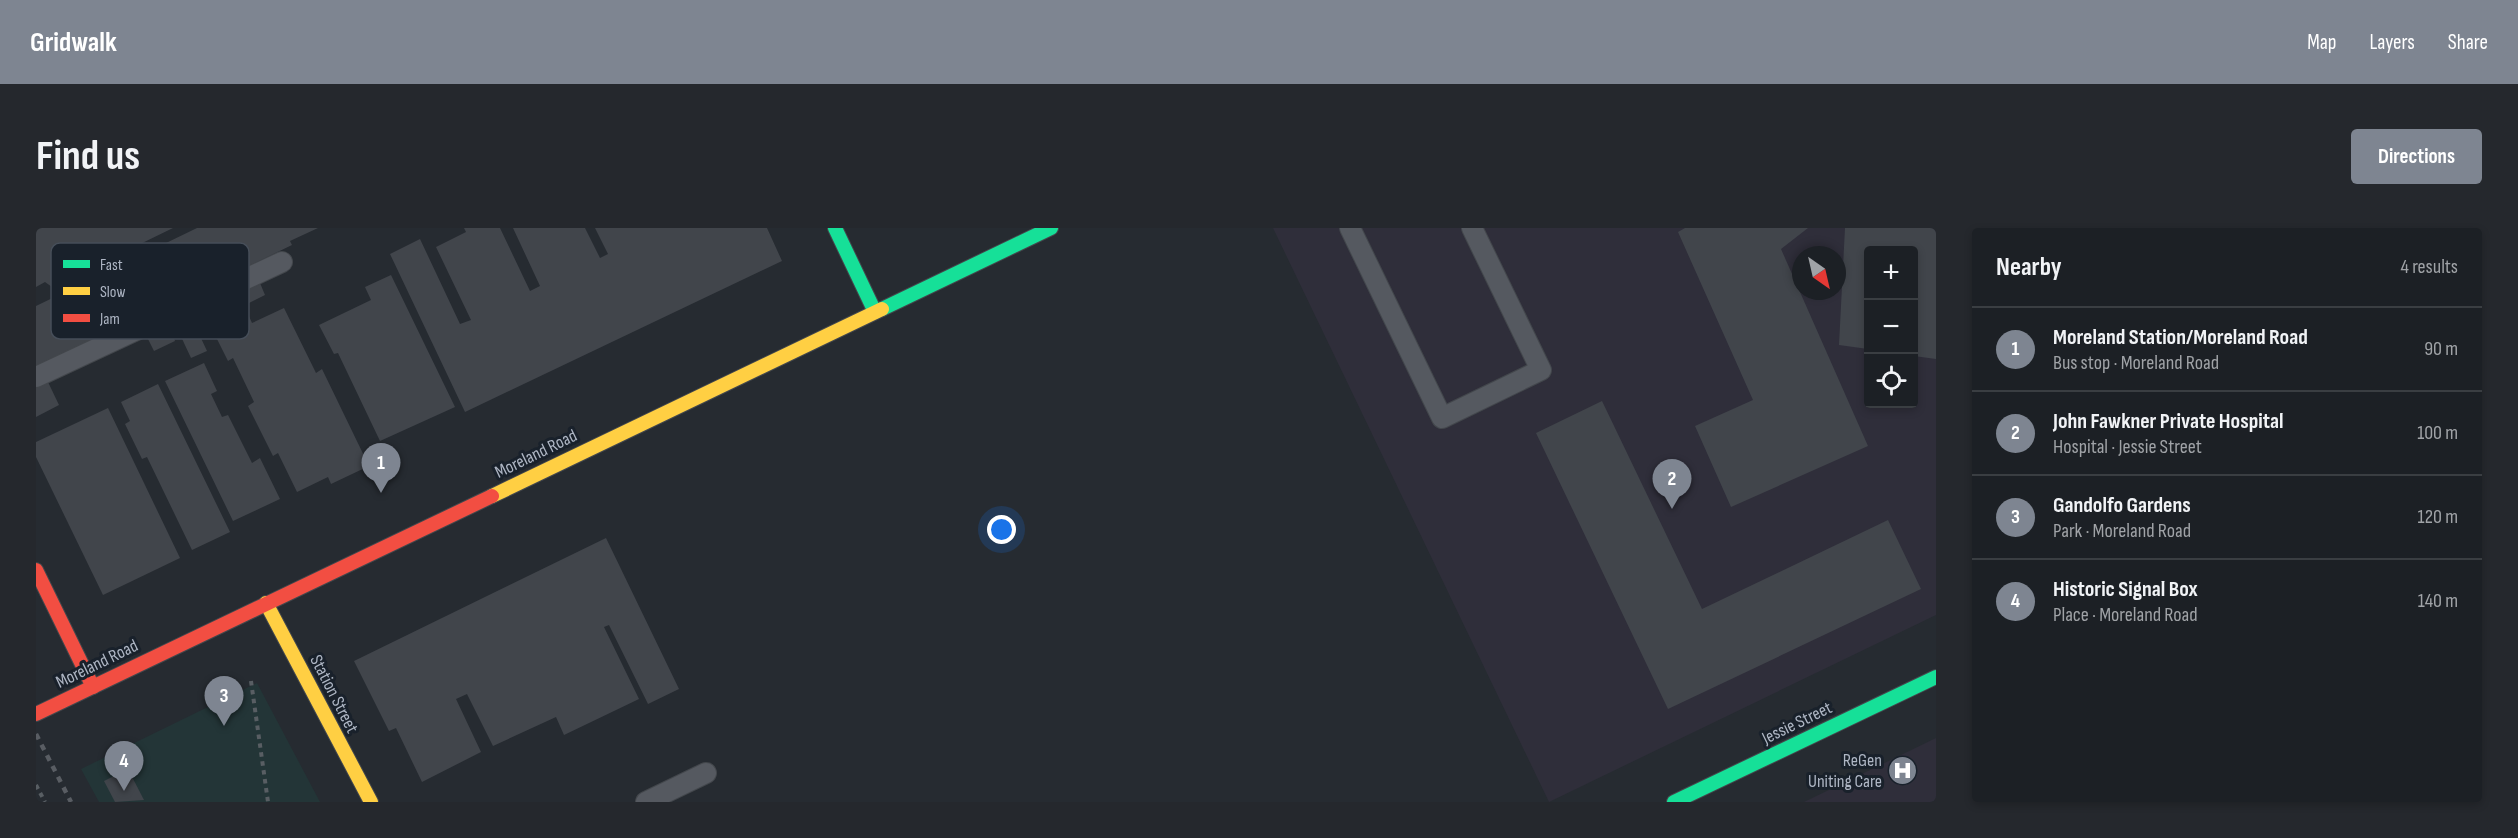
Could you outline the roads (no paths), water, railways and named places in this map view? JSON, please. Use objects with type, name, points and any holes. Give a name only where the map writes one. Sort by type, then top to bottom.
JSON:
[{"type":"main road","points":[[835,228],[876,312]]},
{"type":"main road","name":"Moreland Road","points":[[36,714],[1051,228]]},
{"type":"main road","points":[[36,570],[93,687]]},
{"type":"main road","name":"Station Street","points":[[266,603],[370,802]]},
{"type":"main road","name":"Jessie Street","points":[[1674,802],[1936,677]]},
{"type":"lane","points":[[1350,228],[1442,418],[1541,370],[1472,228]]},
{"type":"lane","points":[[249,277],[282,262]]},
{"type":"lane","points":[[36,377],[117,339]]},
{"type":"lane","points":[[646,802],[706,773]]},
{"type":"railway","points":[[36,734],[71,802]]},
{"type":"place","name":"Moreland Station/Moreland Road","points":[[381,493]]},
{"type":"place","name":"John Fawkner Private Hospital","points":[[1672,509]]},
{"type":"place","name":"Gandolfo Gardens","points":[[224,726]]},
{"type":"place","name":"ReGen Uniting Care","points":[[1903,770]]},
{"type":"place","name":"Historic Signal Box","points":[[124,791]]}]
